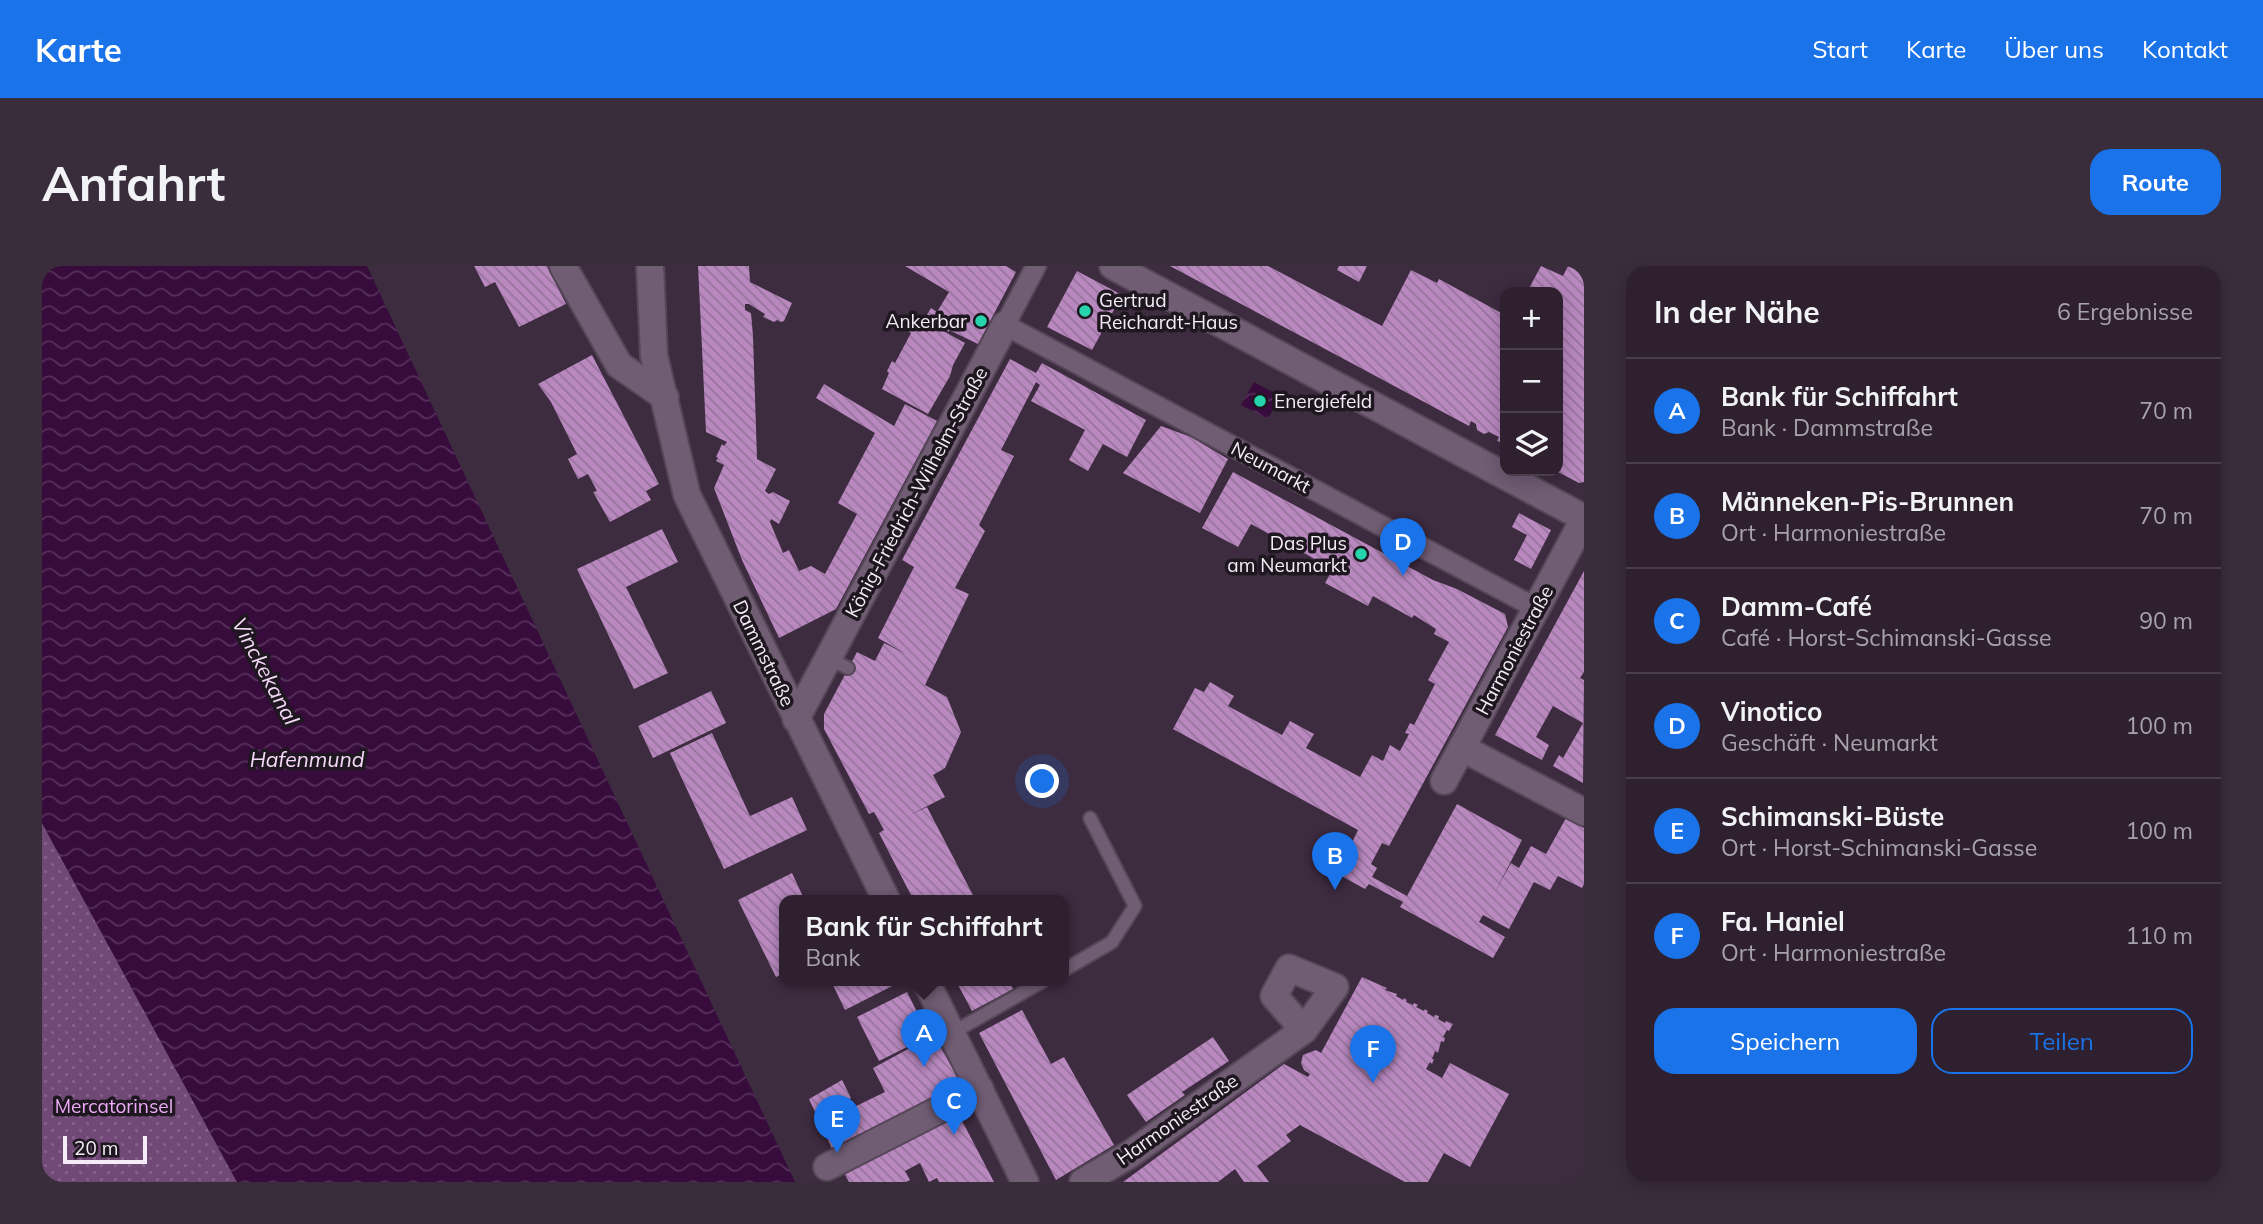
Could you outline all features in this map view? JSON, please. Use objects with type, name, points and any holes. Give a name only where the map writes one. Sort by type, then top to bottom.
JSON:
[{"type":"street","points":[[563,266],[619,365],[665,397]]},
{"type":"street","name":"König-Friedrich-Wilhelm-Straße","points":[[796,719],[838,663],[1036,266]]},
{"type":"street","points":[[1113,266],[1584,518]]},
{"type":"street","name":"Dammstraße","points":[[650,267],[654,356],[687,495],[884,895]]},
{"type":"street","name":"Neumarkt","points":[[1005,325],[1536,608]]},
{"type":"street","name":"Harmoniestraße","points":[[1444,781],[1584,518]]},
{"type":"street","points":[[1462,748],[1584,812]]},
{"type":"street","points":[[928,986],[1025,1182]]},
{"type":"street","name":"Harmoniestraße","points":[[1083,1182],[1129,1155],[1304,1030]]},
{"type":"street","points":[[827,1167],[979,1089]]},
{"type":"lane","points":[[1069,967],[1112,942],[1135,906],[1090,818]]},
{"type":"lane","points":[[952,1033],[1034,986]]},
{"type":"green space","name":"Mercatorinsel","points":[[42,823],[237,1182],[42,1182]]},
{"type":"water","name":"Hafenmund","points":[[42,266],[367,266],[795,1182],[237,1182],[42,823]]},
{"type":"water","points":[[1254,382],[1280,396],[1268,419],[1241,405]]},
{"type":"building","points":[[474,266],[547,266],[566,304],[519,327],[495,282],[485,287]]},
{"type":"building","points":[[698,266],[749,266],[750,282],[792,303],[781,322],[763,317],[765,314],[749,304],[745,304],[745,310],[751,313],[753,336],[757,459],[776,469],[765,491],[790,501],[779,524],[771,519],[770,522],[783,553],[789,550],[799,571],[811,566],[825,574],[857,514],[838,503],[875,433],[816,398],[824,384],[894,426],[905,404],[937,421],[836,609],[779,638],[742,560],[714,488],[724,465],[716,461],[716,457],[722,444],[724,446],[727,442],[706,432]]},
{"type":"building","points":[[905,266],[1006,266],[1016,272],[978,344],[925,318],[931,308],[937,312],[949,292]]},
{"type":"building","points":[[1170,266],[1268,266],[1382,326],[1411,270],[1437,283],[1439,279],[1500,312],[1500,442],[1497,441],[1499,437],[1477,430],[1476,424],[1471,421],[1469,426]]},
{"type":"building","points":[[1339,266],[1367,266],[1359,282],[1337,270]]},
{"type":"building","points":[[1541,266],[1563,276],[1568,266],[1584,267],[1584,482],[1579,483],[1563,475],[1563,287],[1530,287]]},
{"type":"building","name":"Gertrud Reichardt-Haus","points":[[1077,271],[1122,295],[1092,350],[1047,327]]},
{"type":"building","points":[[916,316],[965,343],[928,414],[882,389],[889,373],[887,371],[892,361],[895,363],[911,333],[908,331]]},
{"type":"building","points":[[592,355],[659,484],[646,491],[651,500],[610,522],[593,492],[597,491],[588,474],[578,479],[568,459],[577,454],[551,402],[538,384]]},
{"type":"building","points":[[1010,359],[1036,373],[1042,363],[1146,420],[1127,457],[1103,444],[1088,471],[1069,460],[1085,430],[1031,401],[1040,385],[1036,382],[1001,450],[1014,456],[979,525],[985,531],[955,588],[969,594],[925,685],[947,697],[961,732],[945,768],[933,775],[945,797],[910,815],[927,807],[973,895],[911,895],[879,833],[884,830],[874,812],[869,814],[824,729],[824,714],[857,652],[875,661],[884,643],[906,654],[878,638],[914,567],[902,560]]},
{"type":"building","points":[[1161,426],[1191,437],[1228,459],[1200,513],[1123,473]]},
{"type":"building","points":[[1233,472],[1433,580],[1457,589],[1505,614],[1508,627],[1389,846],[1382,843],[1371,864],[1377,868],[1372,877],[1407,896],[1457,804],[1522,840],[1495,892],[1511,863],[1519,868],[1531,846],[1546,854],[1566,818],[1584,828],[1582,888],[1558,876],[1550,890],[1534,882],[1509,929],[1483,915],[1479,922],[1505,937],[1493,958],[1400,907],[1403,902],[1369,884],[1365,889],[1327,868],[1338,848],[1347,853],[1358,830],[1173,729],[1195,688],[1204,692],[1210,682],[1234,696],[1228,706],[1282,735],[1290,721],[1314,734],[1306,748],[1360,777],[1372,755],[1383,761],[1390,745],[1400,751],[1409,734],[1405,733],[1410,723],[1414,725],[1435,684],[1428,680],[1449,642],[1434,634],[1436,629],[1414,615],[1412,618],[1373,596],[1368,606],[1325,583],[1333,569],[1251,524],[1238,547],[1202,528]]},
{"type":"building","points":[[1519,513],[1551,530],[1531,569],[1514,560],[1527,535],[1512,527]]},
{"type":"building","points":[[662,529],[678,562],[626,587],[668,673],[634,689],[577,569]]},
{"type":"building","points":[[1584,571],[1584,672],[1580,678],[1584,680],[1583,783],[1553,766],[1559,755],[1563,758],[1583,723],[1553,706],[1536,737],[1549,745],[1542,760],[1495,735]]},
{"type":"building","points":[[711,691],[726,723],[653,758],[638,726]]},
{"type":"building","points":[[712,733],[750,816],[792,797],[807,830],[724,869],[670,753]]},
{"type":"building","points":[[792,873],[802,895],[779,895],[779,976],[776,977],[738,900]]},
{"type":"building","points":[[1362,977],[1387,988],[1385,990],[1397,994],[1396,996],[1403,1000],[1404,998],[1406,1002],[1418,1005],[1416,1007],[1424,1011],[1425,1009],[1434,1017],[1439,1016],[1438,1019],[1445,1023],[1446,1021],[1453,1024],[1443,1037],[1444,1042],[1441,1041],[1438,1053],[1435,1051],[1432,1064],[1430,1062],[1426,1069],[1442,1078],[1450,1063],[1509,1094],[1470,1167],[1444,1153],[1428,1182],[1405,1182],[1300,1125],[1286,1135],[1291,1141],[1257,1166],[1269,1182],[1244,1182],[1235,1169],[1218,1182],[1123,1182],[1284,1064],[1308,1077],[1310,1074],[1304,1070],[1301,1063],[1303,1055],[1316,1050],[1321,1053]]},
{"type":"building","points":[[833,986],[892,986],[845,1010]]},
{"type":"building","points":[[959,986],[1012,986],[1013,989],[972,1011]]},
{"type":"building","points":[[907,992],[929,1036],[879,1061],[857,1017]]},
{"type":"building","points":[[1022,1010],[1051,1064],[1064,1057],[1114,1145],[1056,1180],[979,1033]]},
{"type":"building","points":[[934,1035],[960,1082],[834,1153],[809,1099],[842,1080],[851,1098],[846,1101],[850,1109],[885,1092],[873,1068]]},
{"type":"building","points":[[1213,1037],[1229,1061],[1182,1092],[1185,1095],[1146,1122],[1127,1095]]},
{"type":"building","points":[[958,1113],[994,1182],[939,1182],[937,1178],[929,1182],[920,1163],[905,1171],[910,1180],[906,1182],[849,1182],[843,1171]]},
{"type":"place","name":"Gertrud Reichardt-Haus","points":[[1085,311]]},
{"type":"place","name":"Ankerbar","points":[[981,321]]},
{"type":"place","name":"Energiefeld","points":[[1260,401]]},
{"type":"place","name":"Das Plus am Neumarkt","points":[[1361,554]]},
{"type":"place","name":"Vinotico","points":[[1403,576]]},
{"type":"place","name":"Männeken-Pis-Brunnen","points":[[1335,890]]},
{"type":"place","name":"Bank für Schiffahrt","points":[[924,1067]]},
{"type":"place","name":"Fa. Haniel","points":[[1373,1083]]},
{"type":"place","name":"Damm-Café","points":[[954,1135]]},
{"type":"place","name":"Schimanski-Büste","points":[[837,1153]]},
{"type":"water label","name":"Vinckekanal","points":[[266,671]]}]
